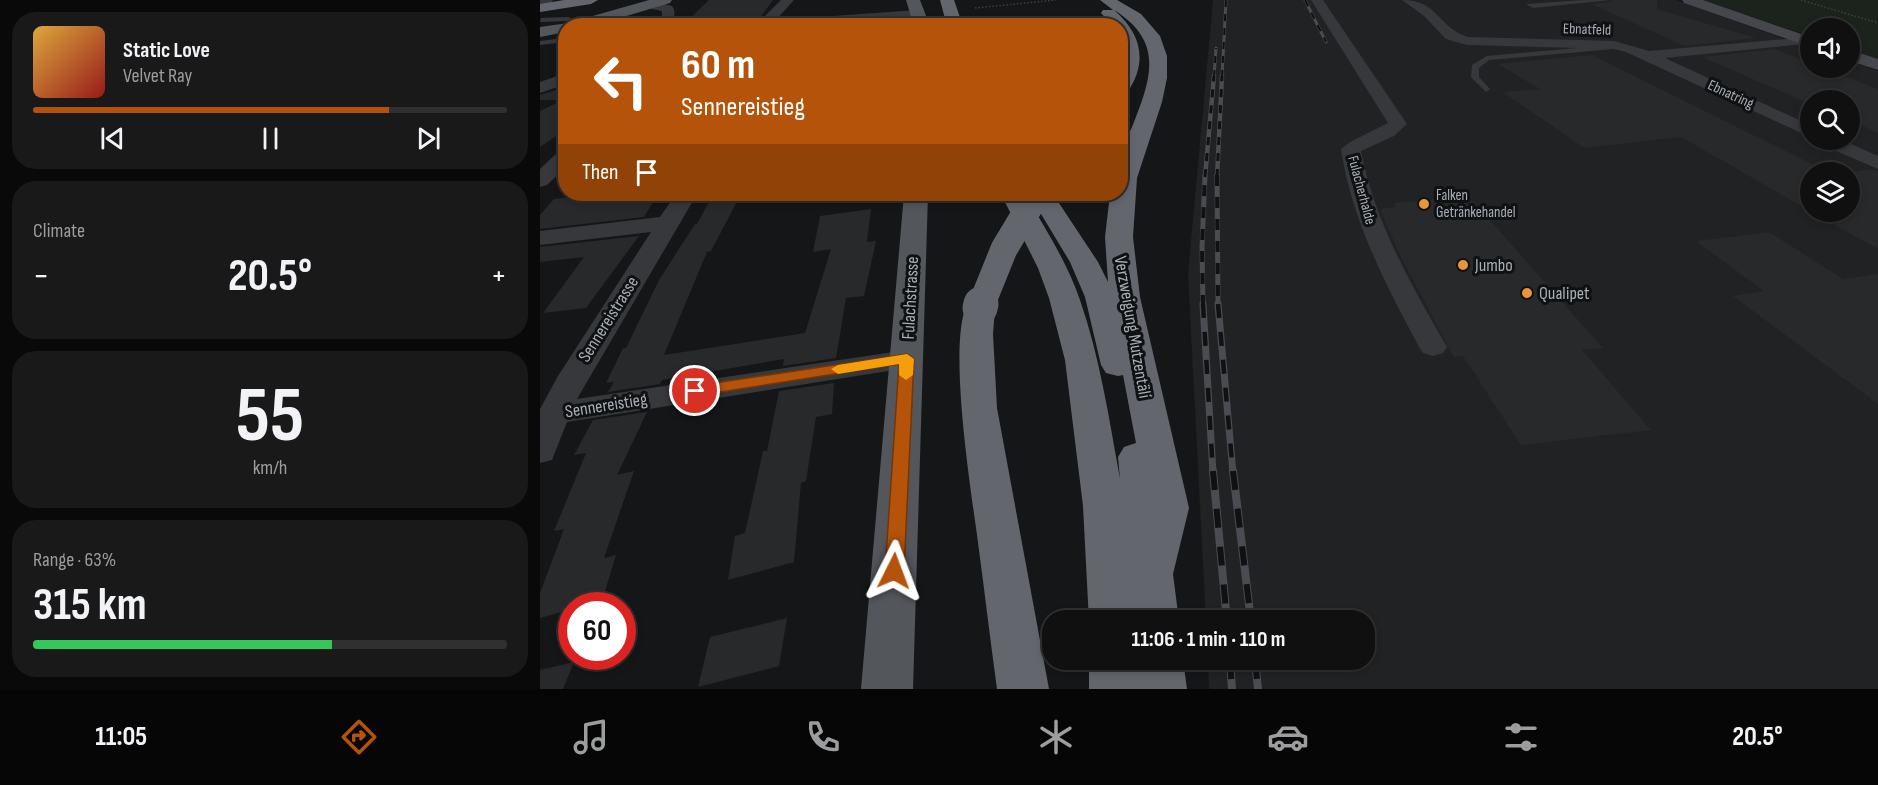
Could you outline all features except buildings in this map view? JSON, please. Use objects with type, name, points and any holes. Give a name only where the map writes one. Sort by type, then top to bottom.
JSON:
[{"type":"highway","points":[[540,5],[567,0]]},
{"type":"highway","points":[[540,5],[591,0]]},
{"type":"highway","points":[[934,0],[939,18]]},
{"type":"highway","points":[[947,0],[953,18]]},
{"type":"highway","points":[[1101,2],[1115,18]]},
{"type":"highway","name":"Verzweigung Mutzentäli","points":[[1101,2],[1130,12],[1144,24],[1153,36],[1159,55],[1155,87],[1128,170]]},
{"type":"highway","points":[[1128,34],[1133,44],[1134,55],[1128,74]]},
{"type":"highway","points":[[1017,201],[1052,268],[1064,298],[1082,360],[1104,506],[1112,610]]},
{"type":"highway","points":[[1023,689],[980,408],[976,345],[980,308],[992,270],[1020,218],[1033,201]]},
{"type":"highway","points":[[1044,201],[1084,262],[1100,297],[1122,378],[1136,444],[1154,610]]},
{"type":"highway","name":"Verzweigung Mutzentäli","points":[[1123,201],[1119,232],[1124,288],[1168,508],[1151,572]]},
{"type":"highway","points":[[1114,670],[1115,689]]},
{"type":"highway","points":[[1159,670],[1161,689]]},
{"type":"main road","points":[[610,18],[658,3]]},
{"type":"main road","points":[[540,32],[558,30]]},
{"type":"main road","name":"Fulachstrasse","points":[[887,689],[916,201]]},
{"type":"street","points":[[540,5],[547,0]]},
{"type":"street","points":[[771,18],[788,0]]},
{"type":"street","name":"Fulacherhalde","points":[[1317,0],[1398,124],[1390,132],[1365,140],[1351,149],[1353,163],[1377,242],[1433,347]]},
{"type":"street","name":"Ebnatfeld","points":[[1408,0],[1429,13],[1450,36],[1467,41],[1597,44],[1630,48]]},
{"type":"street","points":[[1689,0],[1800,39]]},
{"type":"street","points":[[658,3],[668,9],[666,18]]},
{"type":"street","points":[[854,18],[918,13]]},
{"type":"street","points":[[1651,57],[1650,54],[1662,52],[1800,42]]},
{"type":"street","name":"Ebnatring","points":[[1630,48],[1800,127]]},
{"type":"street","points":[[1860,59],[1878,65]]},
{"type":"street","points":[[540,88],[558,81]]},
{"type":"street","points":[[1849,150],[1878,163]]},
{"type":"street","points":[[540,182],[558,163]]},
{"type":"street","name":"Sennereistrasse","points":[[540,451],[568,383],[682,201]]},
{"type":"street","points":[[540,238],[668,223]]},
{"type":"street","name":"Sennereistieg","points":[[554,413],[907,359]]},
{"type":"lane","points":[[1529,4],[1533,6],[1608,0]]},
{"type":"lane","points":[[541,20],[558,19]]},
{"type":"lane","points":[[540,43],[558,36]]},
{"type":"lane","name":"Ebnatfeld","points":[[1486,88],[1475,77],[1475,66],[1487,58],[1611,46],[1630,48]]},
{"type":"path","points":[[975,8],[1056,0]]},
{"type":"path","points":[[1801,0],[1878,23]]},
{"type":"shaded area","points":[[1213,0],[1676,0],[1800,44],[1800,78],[1860,78],[1860,65],[1878,71],[1878,689],[1209,689],[1208,670],[1375,670],[1375,610],[1205,610],[1188,274]]},
{"type":"shaded area","points":[[1703,0],[1878,0],[1878,60],[1860,54],[1860,18],[1800,18],[1800,33]]},
{"type":"railway","points":[[1222,77],[1226,0]]},
{"type":"railway","points":[[1305,0],[1326,42]]},
{"type":"railway","points":[[1214,77],[1216,48]]},
{"type":"railway","points":[[1205,177],[1214,76]]},
{"type":"railway","points":[[1217,177],[1222,76]]},
{"type":"railway","points":[[1203,306],[1202,247],[1205,175]]},
{"type":"railway","points":[[1217,177],[1218,306]]},
{"type":"railway","points":[[1203,304],[1213,473]]},
{"type":"railway","points":[[1218,304],[1233,473]]},
{"type":"railway","points":[[1213,471],[1226,610]]},
{"type":"railway","points":[[1233,471],[1250,610]]},
{"type":"railway","points":[[1231,670],[1232,689]]},
{"type":"railway","points":[[1256,670],[1258,689]]},
{"type":"slow traffic","points":[[838,369],[907,359],[906,375]]},
{"type":"place","name":"Falken Getränkehandel","points":[[1424,204]]},
{"type":"place","name":"Jumbo","points":[[1463,265]]},
{"type":"place","name":"Qualipet","points":[[1527,293]]},
{"type":"route","points":[[695,391],[907,359],[894,571]]}]
